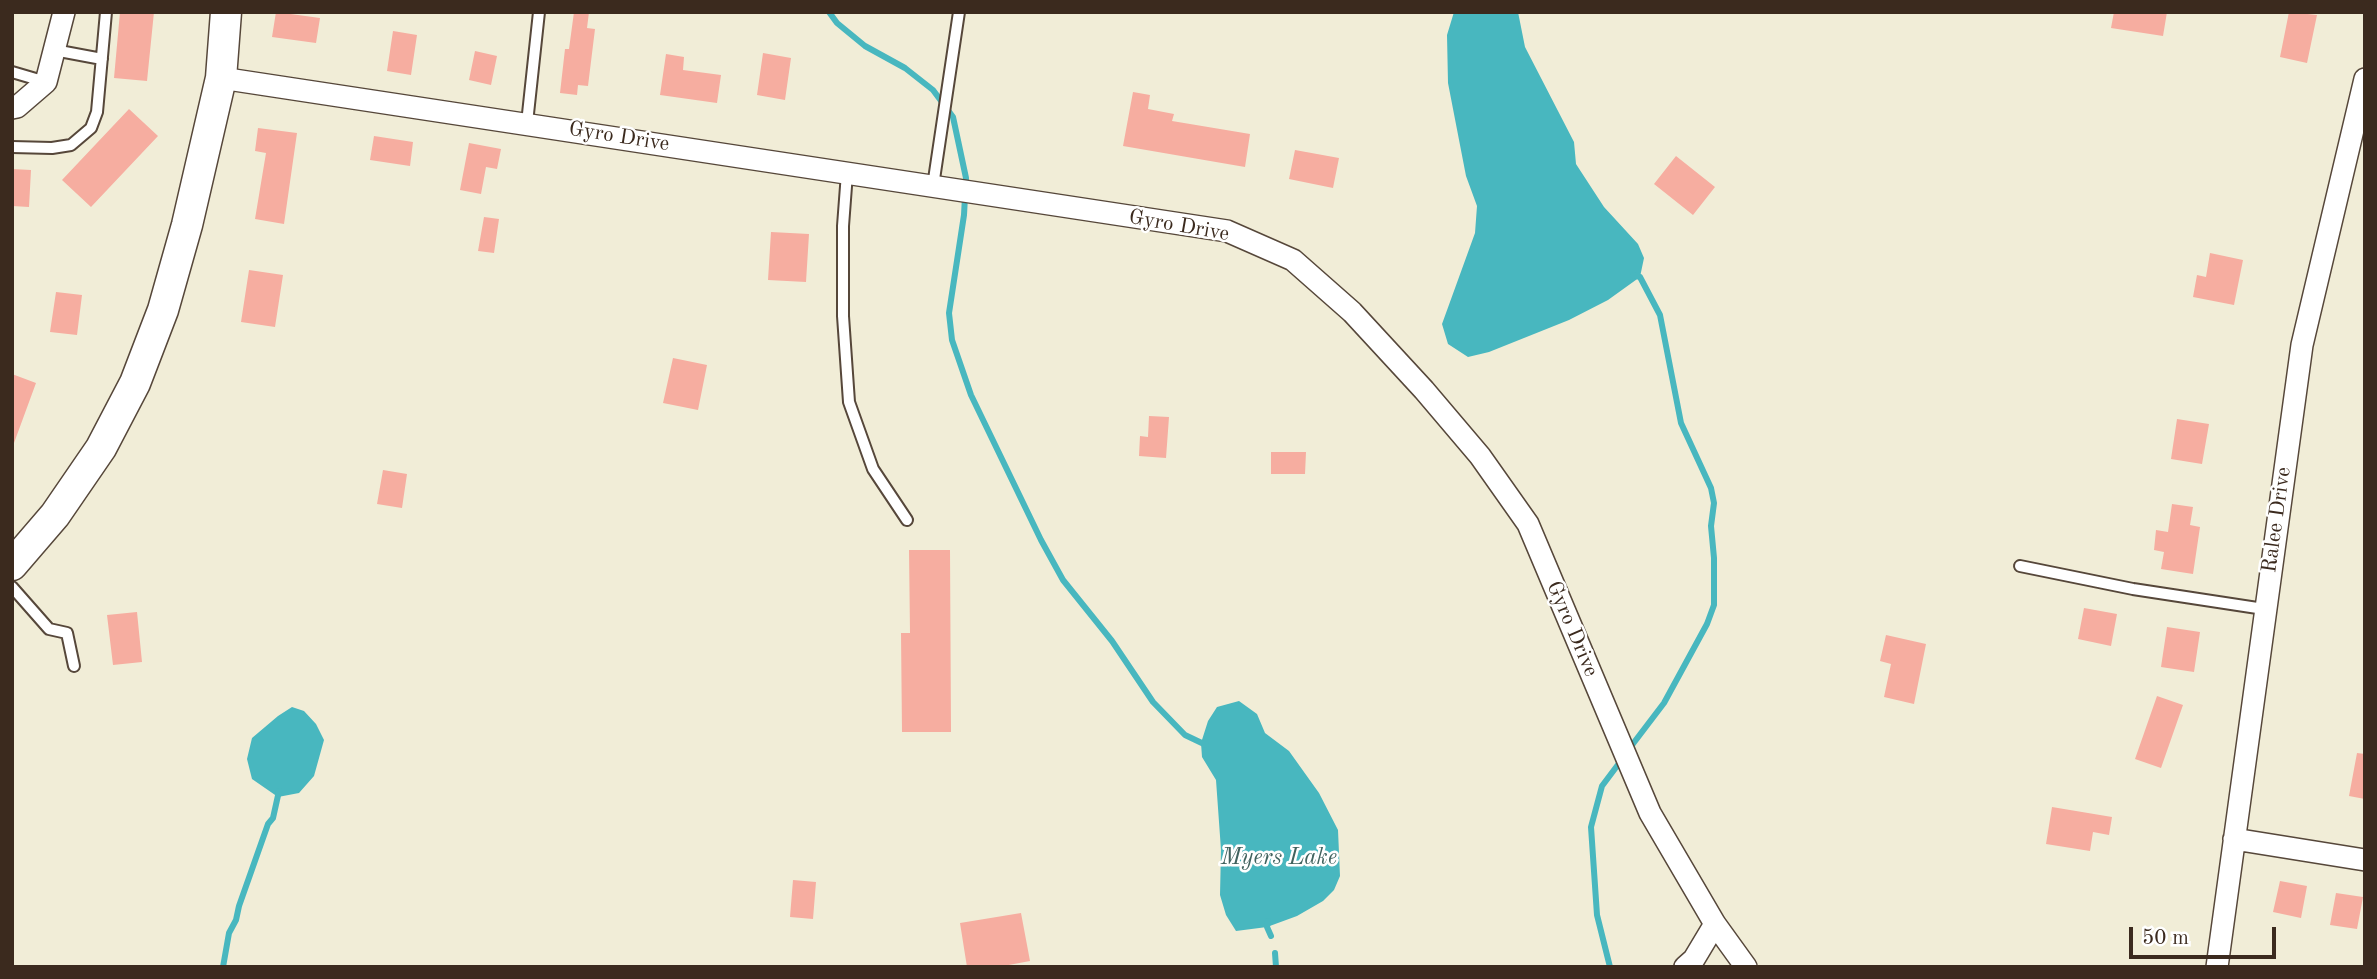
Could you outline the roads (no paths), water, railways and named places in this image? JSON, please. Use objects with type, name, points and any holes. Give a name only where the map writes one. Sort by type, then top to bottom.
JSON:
[{"type":"main road","points":[[12,565],[55,515],[102,448],[135,383],[163,310],[187,225],[221,78],[226,12]]},
{"type":"street","points":[[12,108],[17,107],[46,82],[64,12]]},
{"type":"street","name":"Gyro Drive","points":[[221,78],[1227,231],[1293,260],[1352,312],[1455,426],[1480,456],[1528,524],[1650,813],[1715,923],[1746,967]]},
{"type":"street","name":"Ralee Drive","points":[[2217,967],[2302,345],[2365,79]]},
{"type":"street","points":[[2234,839],[2365,860]]},
{"type":"street","points":[[1685,967],[1694,959],[1715,923]]},
{"type":"lane","points":[[12,147],[52,148],[71,145],[91,128],[97,112],[106,12]]},
{"type":"lane","points":[[527,123],[540,12]]},
{"type":"lane","points":[[933,186],[959,12]]},
{"type":"lane","points":[[54,50],[102,59]]},
{"type":"lane","points":[[12,72],[46,82]]},
{"type":"lane","points":[[847,173],[843,226],[843,303],[849,402],[873,469],[907,520]]},
{"type":"lane","points":[[2020,566],[2133,589],[2264,609]]},
{"type":"lane","points":[[12,587],[49,629],[66,634],[74,666]]},
{"type":"water","points":[[1454,12],[1518,12],[1525,47],[1574,142],[1576,164],[1604,207],[1638,244],[1644,258],[1640,277],[1608,300],[1569,320],[1489,352],[1468,357],[1448,344],[1442,324],[1475,233],[1477,206],[1466,176],[1448,83],[1447,35]]},
{"type":"water","name":"Myers Lake","points":[[1239,701],[1257,714],[1265,733],[1289,751],[1319,793],[1338,830],[1340,876],[1334,890],[1323,901],[1297,916],[1267,927],[1236,931],[1226,915],[1220,895],[1221,850],[1216,780],[1202,757],[1201,743],[1208,721],[1217,707]]},
{"type":"water","points":[[292,707],[304,711],[316,724],[324,740],[314,776],[299,793],[278,797],[252,779],[247,759],[252,738]]},
{"type":"waterway","points":[[829,12],[837,23],[865,46],[905,68],[933,90],[953,117],[966,178],[964,215],[949,313],[952,340],[971,395],[1063,580],[1112,641],[1153,702],[1185,735],[1206,745]]},
{"type":"waterway","points":[[1629,749],[1664,703],[1707,624],[1714,605],[1711,526],[1714,503],[1711,488],[1681,423],[1660,315],[1640,277],[1633,275]]},
{"type":"waterway","points":[[1610,967],[1597,915],[1591,827],[1602,786],[1623,758]]},
{"type":"waterway","points":[[223,967],[229,933],[236,920],[268,824],[273,818],[279,791]]},
{"type":"waterway","points":[[1268,921],[1267,927],[1271,936]]},
{"type":"waterway","points":[[1275,953],[1276,967]]}]
